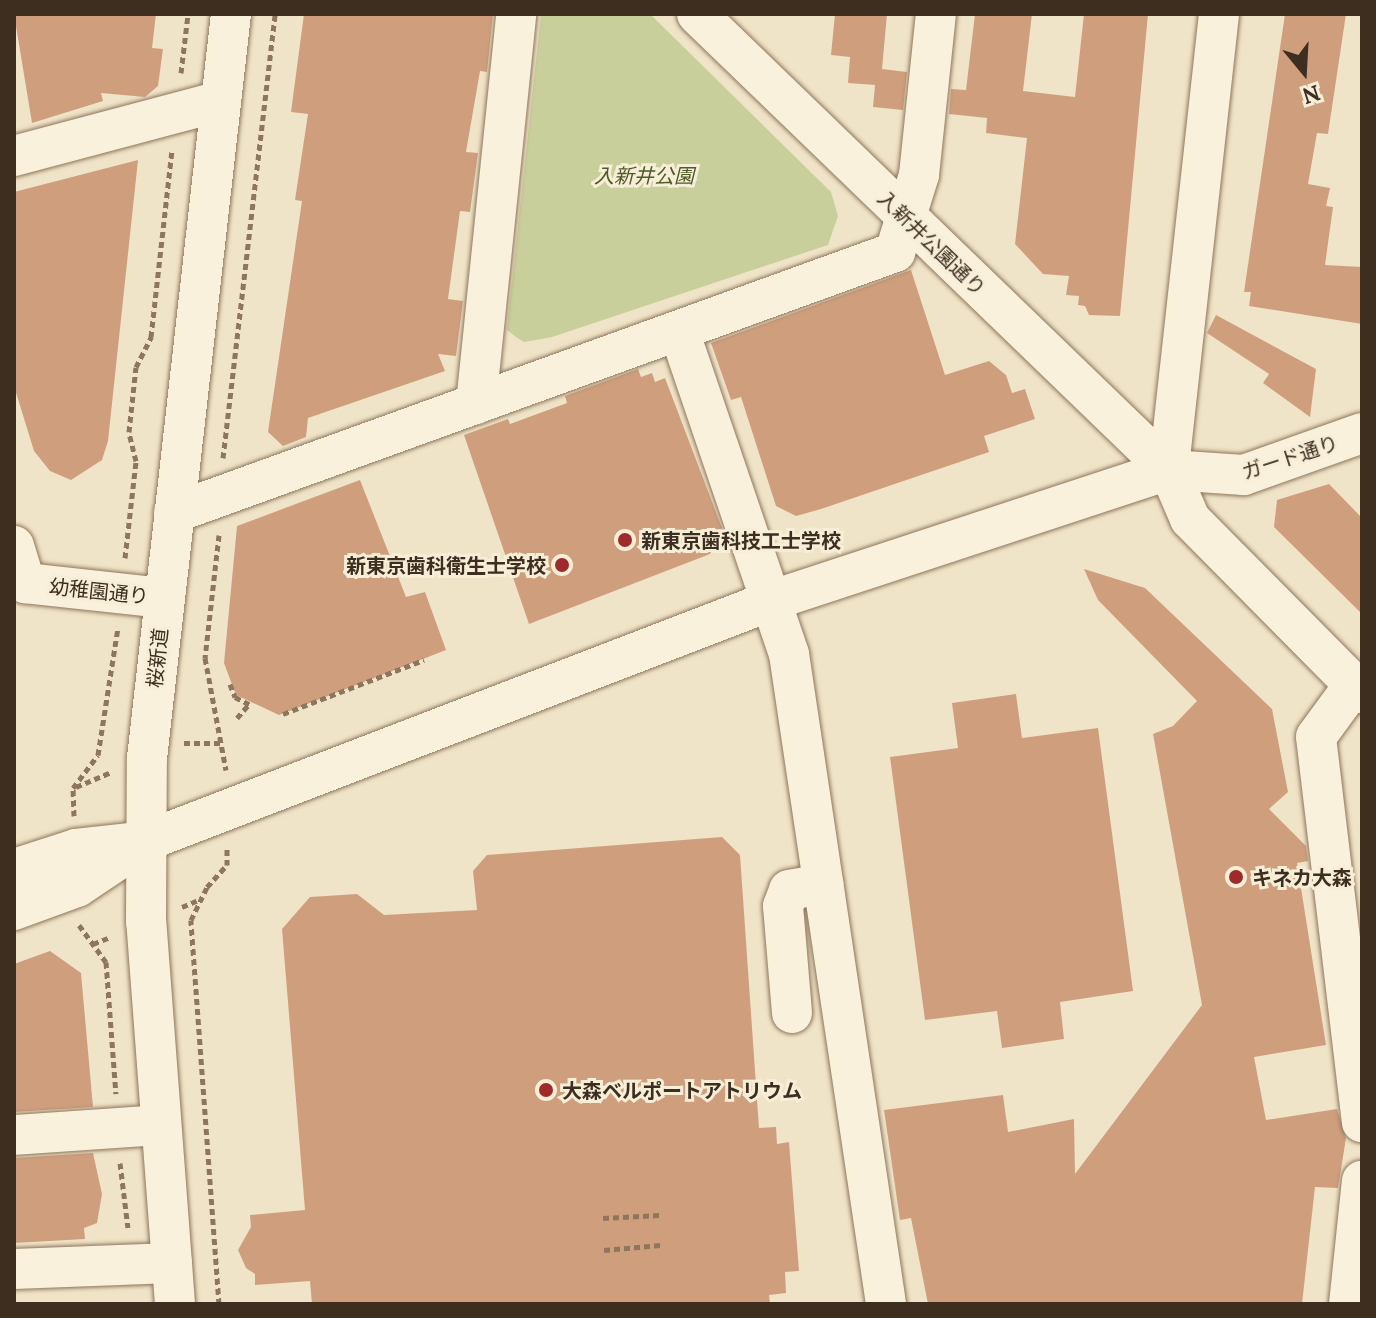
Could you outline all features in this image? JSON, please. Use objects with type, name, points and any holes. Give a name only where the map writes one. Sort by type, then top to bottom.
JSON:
[{"type":"street","name":"桜新道","points":[[175,1304],[146,922],[147,758],[231,14]]},
{"type":"street","points":[[476,404],[516,14]]},
{"type":"street","name":"入新井公園通り","points":[[697,14],[1169,470]]},
{"type":"street","points":[[174,513],[895,252],[919,175],[936,14]]},
{"type":"street","points":[[1219,14],[1169,470],[1190,519],[1359,688],[1316,737],[1344,1075],[1362,1122]]},
{"type":"street","points":[[14,156],[221,101]]},
{"type":"street","points":[[679,331],[789,654],[886,1304]]},
{"type":"street","name":"ガード通り","points":[[1169,470],[1244,475],[1362,433]]},
{"type":"street","points":[[14,910],[77,887],[146,841],[773,600],[1169,470]]},
{"type":"street","name":"幼稚園通り","points":[[14,546],[25,583],[164,598]]},
{"type":"street","points":[[14,869],[76,849],[146,841]]},
{"type":"street","points":[[792,1013],[783,906],[789,890],[823,884]]},
{"type":"street","points":[[14,1135],[161,1125]]},
{"type":"street","points":[[1349,1304],[1362,1181]]},
{"type":"street","points":[[14,1269],[172,1263]]},
{"type":"path","points":[[125,562],[136,461],[129,432],[136,367],[151,337],[188,14]]},
{"type":"path","points":[[222,467],[275,14]]},
{"type":"path","points":[[216,522],[219,540],[205,658],[226,762]]},
{"type":"path","points":[[74,819],[73,788],[98,755],[117,636]]},
{"type":"path","points":[[283,714],[424,660]]},
{"type":"path","points":[[230,684],[235,697],[249,703],[237,718]]},
{"type":"path","points":[[187,741],[222,743]]},
{"type":"path","points":[[73,788],[106,774]]},
{"type":"path","points":[[219,1304],[191,920],[207,887],[227,865],[227,848]]},
{"type":"path","points":[[78,924],[106,962],[119,1102]]},
{"type":"path","points":[[122,1150],[123,1211],[132,1240]]},
{"type":"path","points":[[603,1218],[660,1215]]},
{"type":"path","points":[[604,1250],[661,1245]]},
{"type":"green space","name":"入新井公園","points":[[541,14],[650,14],[831,192],[838,216],[828,245],[552,337],[524,342],[507,330]]},
{"type":"building","points":[[14,14],[156,14],[152,48],[163,49],[158,86],[145,97],[101,93],[103,101],[32,123]]},
{"type":"building","points":[[304,14],[493,14],[487,72],[480,71],[466,152],[478,153],[470,212],[460,211],[448,299],[463,301],[456,356],[438,354],[445,371],[308,418],[306,437],[283,446],[268,432],[302,201],[295,200],[308,114],[291,112]]},
{"type":"building","points":[[835,14],[887,14],[882,69],[907,72],[903,110],[873,107],[875,85],[848,83],[850,57],[831,55]]},
{"type":"building","points":[[975,14],[1032,14],[1023,91],[1075,97],[1084,14],[1148,14],[1120,316],[1089,315],[1085,306],[1078,305],[1079,296],[1066,295],[1069,276],[1043,274],[1015,244],[1027,138],[986,133],[987,118],[949,114],[951,89],[966,90]]},
{"type":"building","points":[[1285,14],[1346,14],[1328,134],[1317,133],[1308,184],[1330,188],[1326,206],[1333,207],[1325,265],[1362,267],[1362,324],[1249,306],[1251,292],[1244,292]]},
{"type":"building","points":[[138,160],[108,441],[102,460],[71,480],[50,471],[34,451],[14,386],[14,192]]},
{"type":"building","points":[[911,270],[945,375],[989,361],[1006,375],[1012,393],[1025,389],[1035,419],[984,436],[989,452],[821,509],[796,516],[776,506],[741,397],[731,400],[711,343]]},
{"type":"building","points":[[1216,315],[1316,369],[1310,417],[1263,383],[1269,374],[1207,333]]},
{"type":"building","points":[[638,369],[641,377],[652,373],[655,382],[665,378],[722,528],[710,554],[529,624],[464,435],[508,419],[510,424],[567,403],[565,396]]},
{"type":"building","points":[[360,480],[406,597],[425,592],[446,650],[279,715],[236,695],[224,663],[237,526]]},
{"type":"building","points":[[1329,484],[1362,518],[1362,614],[1274,527],[1277,500]]},
{"type":"building","points":[[1084,569],[1145,588],[1272,709],[1288,792],[1269,809],[1306,846],[1308,861],[1297,863],[1326,1045],[1254,1057],[1266,1120],[1337,1109],[1346,1138],[1338,1188],[1315,1187],[1302,1304],[928,1304],[911,1218],[900,1220],[884,1110],[1003,1095],[1008,1132],[1074,1119],[1075,1174],[1202,1005],[1153,734],[1173,726],[1197,701],[1098,600]]},
{"type":"building","points":[[1016,694],[1022,738],[1098,728],[1133,991],[1060,1002],[1064,1039],[1002,1048],[997,1011],[925,1020],[890,757],[958,748],[952,703]]},
{"type":"building","points":[[722,837],[740,855],[759,1128],[776,1127],[777,1144],[789,1142],[799,1271],[785,1272],[786,1293],[769,1295],[770,1304],[312,1304],[310,1281],[255,1285],[255,1274],[246,1268],[238,1250],[251,1227],[250,1215],[305,1210],[282,929],[310,897],[357,894],[384,915],[477,910],[473,871],[487,855]]},
{"type":"building","points":[[50,951],[81,973],[93,1107],[14,1112],[14,964]]},
{"type":"building","points":[[93,1153],[102,1194],[97,1223],[84,1228],[85,1239],[14,1243],[14,1158]]},
{"type":"place","name":"新東京歯科技工士学校","points":[[625,540]]},
{"type":"place","name":"新東京歯科衛生士学校","points":[[562,565]]},
{"type":"place","name":"キネカ大森","points":[[1236,877]]},
{"type":"place","name":"大森ベルポートアトリウム","points":[[546,1090]]}]
